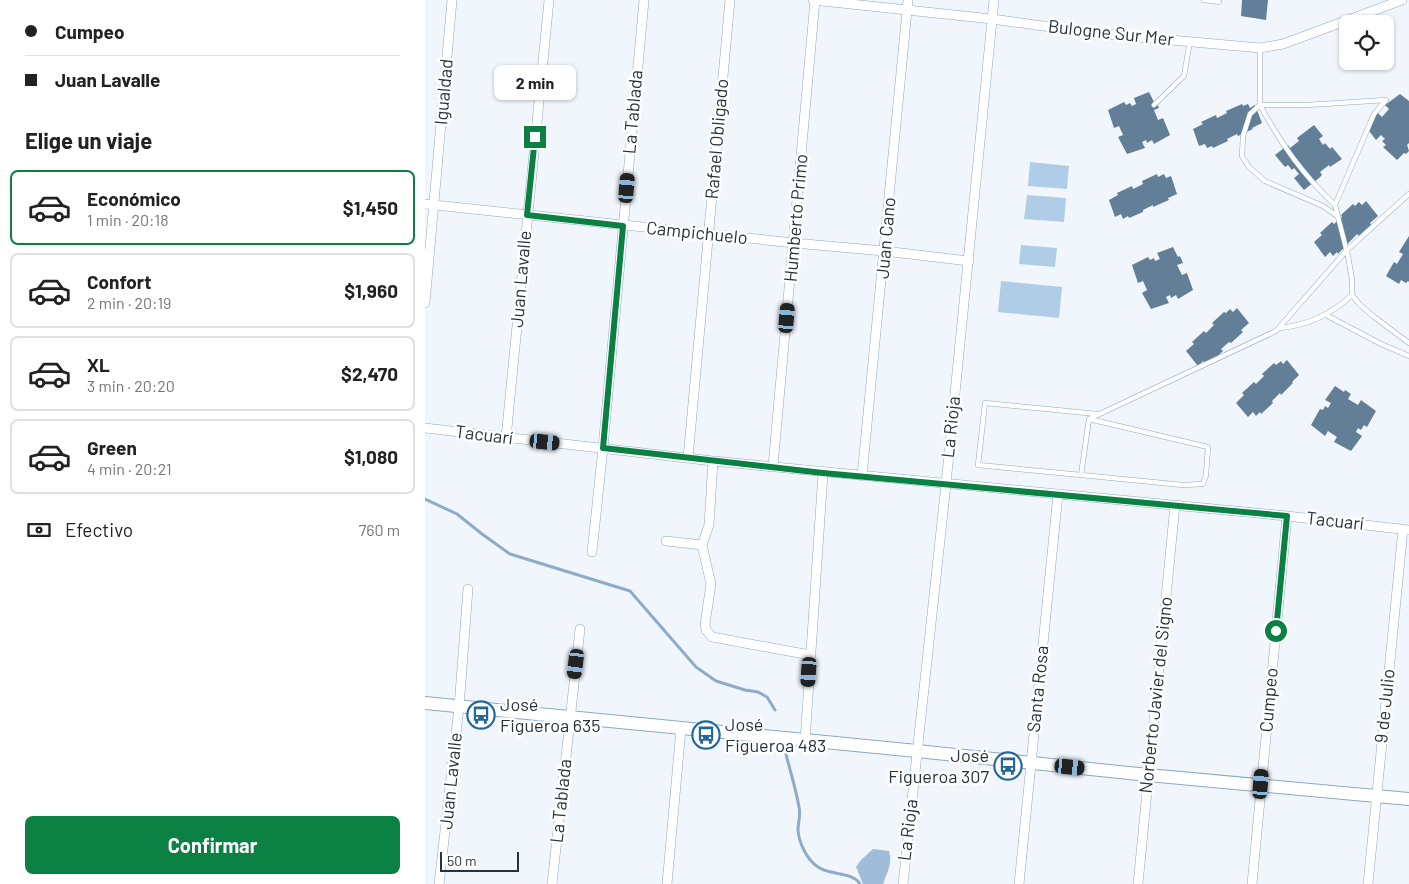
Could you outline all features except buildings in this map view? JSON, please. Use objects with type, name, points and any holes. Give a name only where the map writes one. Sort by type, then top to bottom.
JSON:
[{"type":"main road","points":[[425,704],[917,751],[1148,776],[1261,784],[1409,799]]},
{"type":"street","name":"Igualdad","points":[[425,303],[429,205],[452,0]]},
{"type":"street","name":"Juan Lavalle","points":[[506,438],[549,0]]},
{"type":"street","name":"La Tablada","points":[[591,552],[603,448],[643,0]]},
{"type":"street","name":"Rafael Obligado","points":[[688,458],[730,0]]},
{"type":"street","name":"Bulogne Sur Mer","points":[[814,0],[992,19],[1093,33],[1261,48],[1283,44],[1402,0]]},
{"type":"street","name":"Humberto Primo","points":[[773,466],[814,0]]},
{"type":"street","name":"Juan Cano","points":[[863,476],[908,0]]},
{"type":"street","name":"La Rioja","points":[[903,884],[969,261],[994,0]]},
{"type":"street","name":"Campichuelo","points":[[429,205],[969,261]]},
{"type":"street","name":"Tacuarí","points":[[425,428],[823,473],[1175,505],[1406,529]]},
{"type":"street","points":[[713,461],[709,525],[702,545],[711,584],[705,624],[706,630],[712,637],[810,655]]},
{"type":"street","points":[[805,741],[823,473]]},
{"type":"street","name":"Santa Rosa","points":[[1019,884],[1058,494]]},
{"type":"street","name":"Norberto Javier del Signo","points":[[1138,884],[1175,505]]},
{"type":"street","name":"Cumpeo","points":[[1252,884],[1287,516]]},
{"type":"street","name":"9 de Julio","points":[[1368,884],[1376,795],[1406,529]]},
{"type":"street","points":[[666,541],[702,545]]},
{"type":"street","name":"Juan Lavalle","points":[[439,884],[459,707],[468,589]]},
{"type":"street","name":"La Tablada","points":[[552,884],[580,629]]},
{"type":"street","points":[[667,884],[681,729]]},
{"type":"lane","points":[[1204,0],[1219,2]]},
{"type":"lane","points":[[1154,106],[1184,76],[1190,41]]},
{"type":"lane","points":[[1261,48],[1260,105],[1293,161],[1314,186],[1335,205]]},
{"type":"lane","points":[[1337,216],[1323,206],[1265,181],[1249,167],[1242,156],[1243,136],[1250,114],[1260,105],[1307,105],[1386,100],[1374,114],[1335,205],[1353,280],[1352,295],[1373,316],[1409,343]]},
{"type":"lane","points":[[1089,419],[1277,331],[1347,250],[1409,194]]},
{"type":"lane","points":[[1280,328],[1293,326],[1327,315],[1352,295]]},
{"type":"lane","points":[[1327,315],[1381,344],[1409,356]]},
{"type":"lane","points":[[1089,419],[1208,448],[1206,475],[1203,484],[1183,485],[978,465],[985,402],[1099,415]]},
{"type":"lane","points":[[1081,475],[1089,419]]},
{"type":"shaded area","points":[[1030,162],[1069,166],[1067,189],[1028,186]]},
{"type":"shaded area","points":[[1027,195],[1066,198],[1064,222],[1024,219]]},
{"type":"shaded area","points":[[1021,245],[1057,248],[1055,267],[1019,264]]},
{"type":"shaded area","points":[[1001,281],[1062,287],[1059,318],[998,312]]},
{"type":"shaded area","points":[[873,849],[889,851],[889,868],[883,884],[863,884],[856,867]]},
{"type":"waterway","points":[[425,499],[457,514],[510,554],[630,591],[696,667],[716,681],[758,692],[767,697],[775,710]]},
{"type":"waterway","points":[[786,754],[798,800],[800,813],[798,830],[804,851],[810,860],[823,870],[847,875],[860,884]]},
{"type":"place","name":"José Figueroa 635","points":[[481,715]]},
{"type":"place","name":"José Figueroa 483","points":[[706,735]]},
{"type":"place","name":"José Figueroa 307","points":[[1008,766]]},
{"type":"route","points":[[535,137],[527,215],[623,226],[603,448],[823,473],[1287,516],[1276,631]]}]
